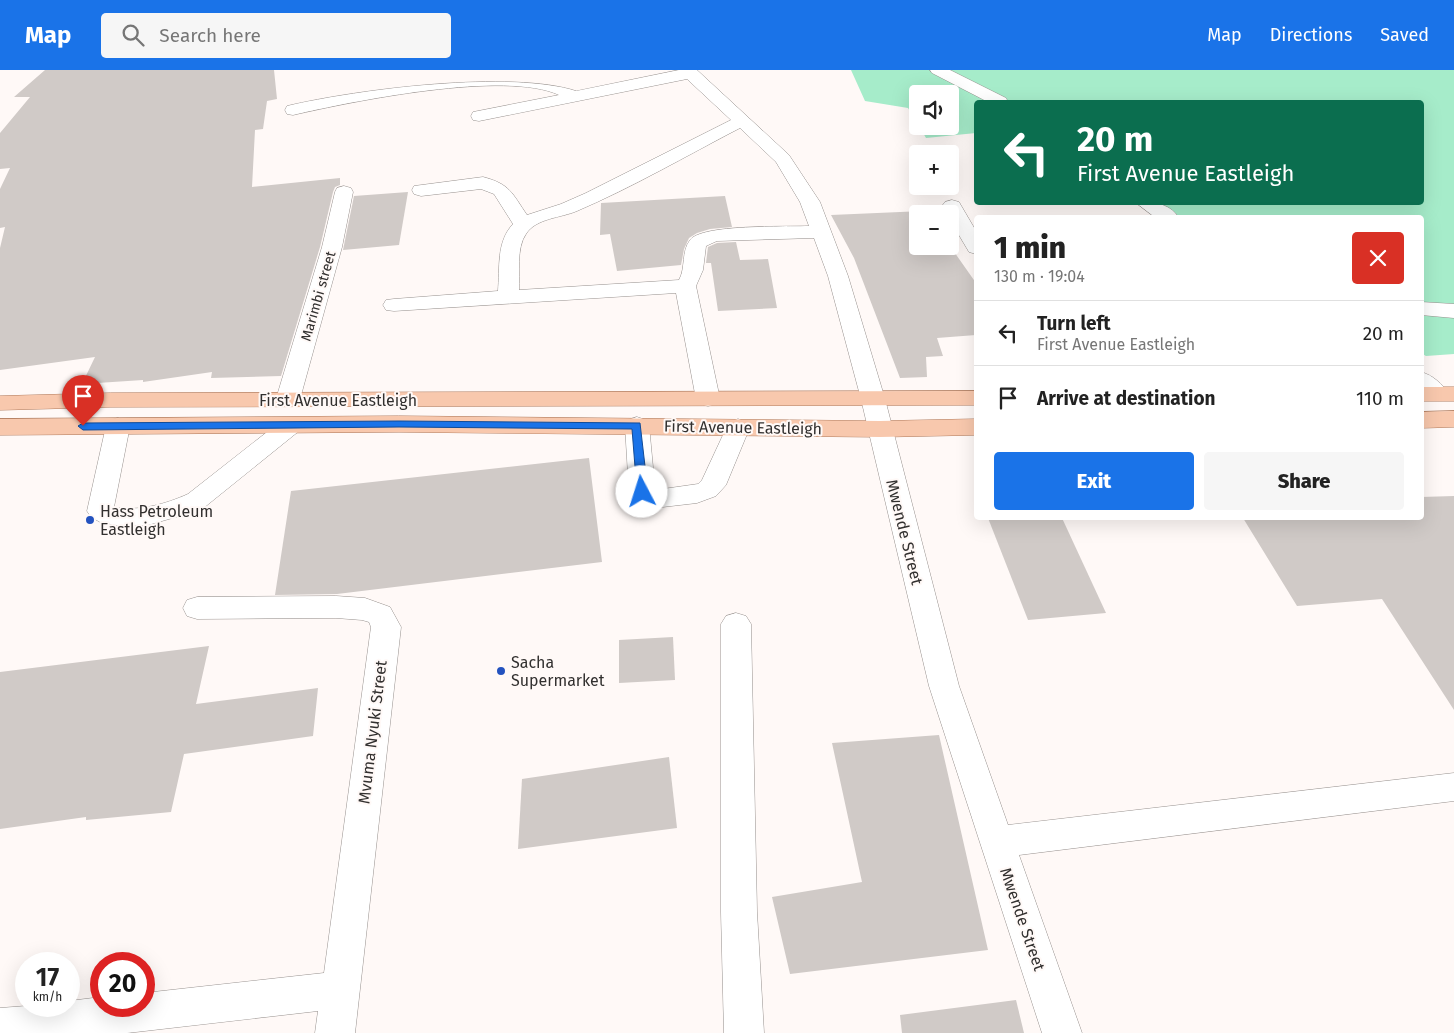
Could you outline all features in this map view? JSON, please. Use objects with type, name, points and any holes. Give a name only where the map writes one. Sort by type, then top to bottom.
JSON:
[{"type":"main road","name":"First Avenue Eastleigh","points":[[0,403],[110,400],[974,398]]},
{"type":"main road","points":[[1424,420],[1454,419]]},
{"type":"main road","name":"First Avenue Eastleigh","points":[[0,427],[399,424],[738,426],[880,429],[974,427]]},
{"type":"street","points":[[938,70],[996,100]]},
{"type":"street","points":[[479,116],[574,98],[689,72]]},
{"type":"street","name":"Mwende Street","points":[[689,72],[783,158],[810,202],[822,232],[838,276],[873,399],[944,686],[1062,1033]]},
{"type":"street","points":[[293,110],[439,78],[483,73],[504,73],[544,81],[553,84],[574,98]]},
{"type":"street","points":[[508,297],[513,240],[517,230],[530,220],[570,207],[743,120]]},
{"type":"street","points":[[421,190],[483,183],[501,190],[524,225]]},
{"type":"street","name":"Marimbi street","points":[[288,400],[332,247],[344,192]]},
{"type":"street","points":[[1149,205],[1165,215]]},
{"type":"street","points":[[1171,205],[1186,215]]},
{"type":"street","points":[[959,218],[974,244]]},
{"type":"street","points":[[394,305],[685,286],[691,280],[695,244],[700,239],[717,235],[822,232]]},
{"type":"street","points":[[685,286],[708,399]]},
{"type":"street","points":[[1424,308],[1454,312]]},
{"type":"street","points":[[637,425],[642,492],[654,499],[697,494],[713,485],[738,426]]},
{"type":"street","points":[[118,426],[100,511],[108,517],[122,518],[171,512],[190,504],[290,426]]},
{"type":"street","name":"Mvuma Nyuki Street","points":[[197,608],[336,607],[365,609],[380,615],[386,628],[335,1033]]},
{"type":"street","points":[[736,624],[739,912],[744,1033]]},
{"type":"street","points":[[997,842],[1454,787]]},
{"type":"street","points":[[0,1028],[339,990]]},
{"type":"green space","points":[[851,70],[1454,70],[1454,354],[1424,355],[1424,215],[1174,215],[1155,205],[1424,205],[1424,100],[974,100],[974,133],[959,135],[959,85],[909,85],[909,110],[865,101]]},
{"type":"green space","points":[[924,135],[956,135],[926,138]]},
{"type":"building","points":[[45,70],[274,70],[277,99],[267,101],[263,129],[255,130],[252,187],[340,178],[340,185],[335,187],[333,192],[320,247],[281,376],[211,378],[212,372],[143,382],[143,380],[82,384],[95,357],[0,370],[0,248],[5,227],[0,228],[0,189],[10,168],[0,169],[0,133],[30,97],[14,97]]},
{"type":"building","points":[[408,192],[399,245],[343,250],[354,196]]},
{"type":"building","points":[[725,196],[732,227],[710,229],[689,238],[684,249],[681,265],[617,271],[610,234],[600,235],[601,203]]},
{"type":"building","points":[[909,212],[909,255],[956,255],[974,280],[974,335],[937,338],[943,356],[926,357],[927,377],[900,378],[854,258],[831,215]]},
{"type":"building","points":[[736,242],[740,260],[768,259],[777,308],[718,311],[711,263],[706,263],[708,247],[717,243]]},
{"type":"building","points":[[589,458],[602,562],[337,594],[275,595],[291,491]]},
{"type":"building","points":[[1454,496],[1454,710],[1382,599],[1297,606],[1244,520],[1424,520],[1424,497]]},
{"type":"building","points":[[989,520],[1063,520],[1106,613],[1028,620]]},
{"type":"building","points":[[673,637],[675,680],[619,683],[619,640]]},
{"type":"building","points":[[209,646],[196,704],[318,688],[313,736],[184,754],[171,812],[86,820],[86,817],[0,829],[0,672]]},
{"type":"building","points":[[939,735],[988,950],[790,974],[772,897],[862,882],[832,743]]},
{"type":"building","points":[[669,757],[677,828],[518,849],[522,779]]},
{"type":"building","points":[[1016,1000],[1024,1033],[902,1033],[900,1015]]},
{"type":"place","name":"Hass Petroleum Eastleigh","points":[[90,520]]},
{"type":"place","name":"Sacha Supermarket","points":[[501,671]]},
{"type":"route","points":[[83,426],[637,425],[642,492]]}]
